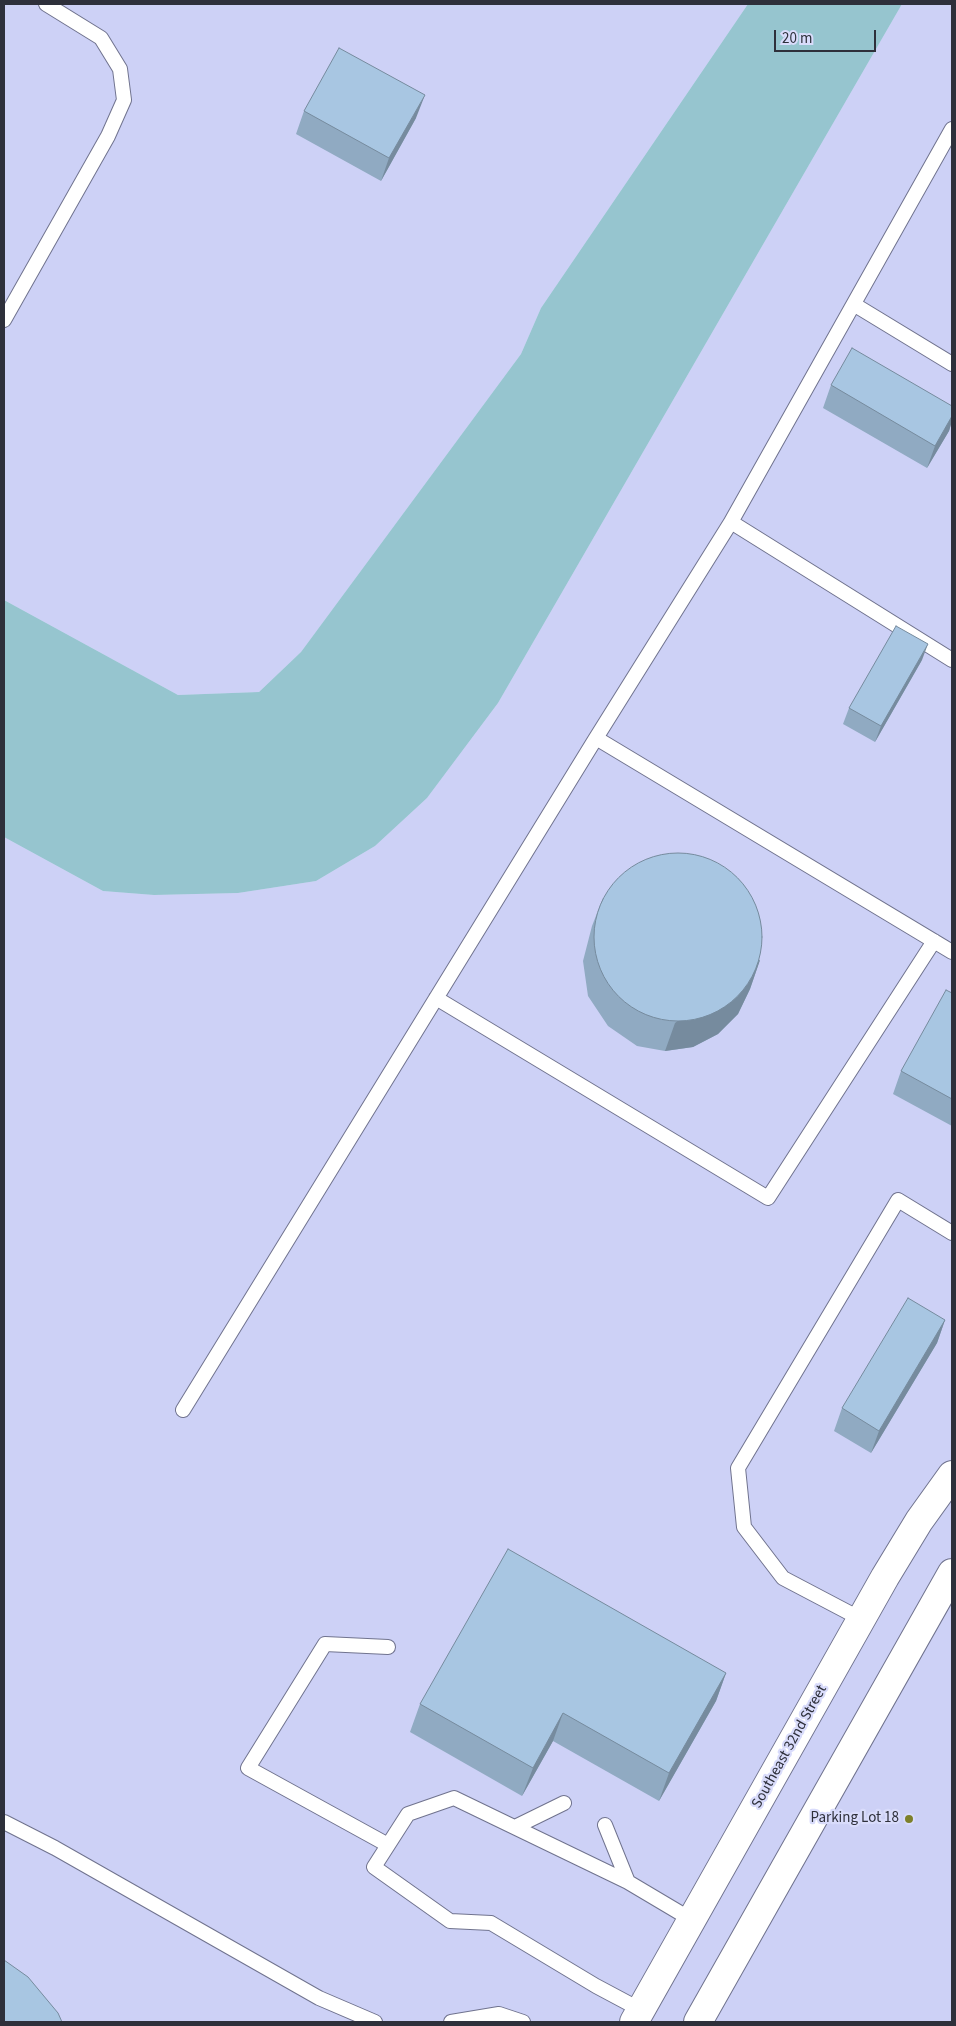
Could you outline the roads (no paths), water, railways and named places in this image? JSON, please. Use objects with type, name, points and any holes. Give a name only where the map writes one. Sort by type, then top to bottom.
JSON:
[{"type":"street","name":"Southeast 32nd Street","points":[[638,2016],[862,1619],[919,1521],[952,1475]]},
{"type":"street","points":[[698,2022],[952,1573]]},
{"type":"lane","points":[[4,320],[108,136],[124,100],[120,69],[100,38],[46,4]]},
{"type":"lane","points":[[183,1410],[731,522],[855,305],[952,129]]},
{"type":"lane","points":[[855,305],[952,364]]},
{"type":"lane","points":[[731,522],[952,660]]},
{"type":"lane","points":[[596,738],[952,952]]},
{"type":"lane","points":[[436,998],[768,1198],[934,940]]},
{"type":"lane","points":[[862,1619],[783,1578],[744,1527],[738,1468],[898,1200],[952,1233]]},
{"type":"lane","points":[[388,1647],[325,1644],[248,1768],[388,1845]]},
{"type":"lane","points":[[638,2016],[596,1986],[491,1923],[450,1921],[374,1867],[408,1814],[454,1798],[628,1882],[692,1920]]},
{"type":"lane","points":[[515,1827],[564,1803]]},
{"type":"lane","points":[[4,1822],[55,1848],[319,1998],[375,2022]]},
{"type":"lane","points":[[605,1825],[628,1882]]},
{"type":"lane","points":[[450,2022],[499,2014],[523,2022]]},
{"type":"place","name":"Parking Lot 18","points":[[909,1819]]}]
